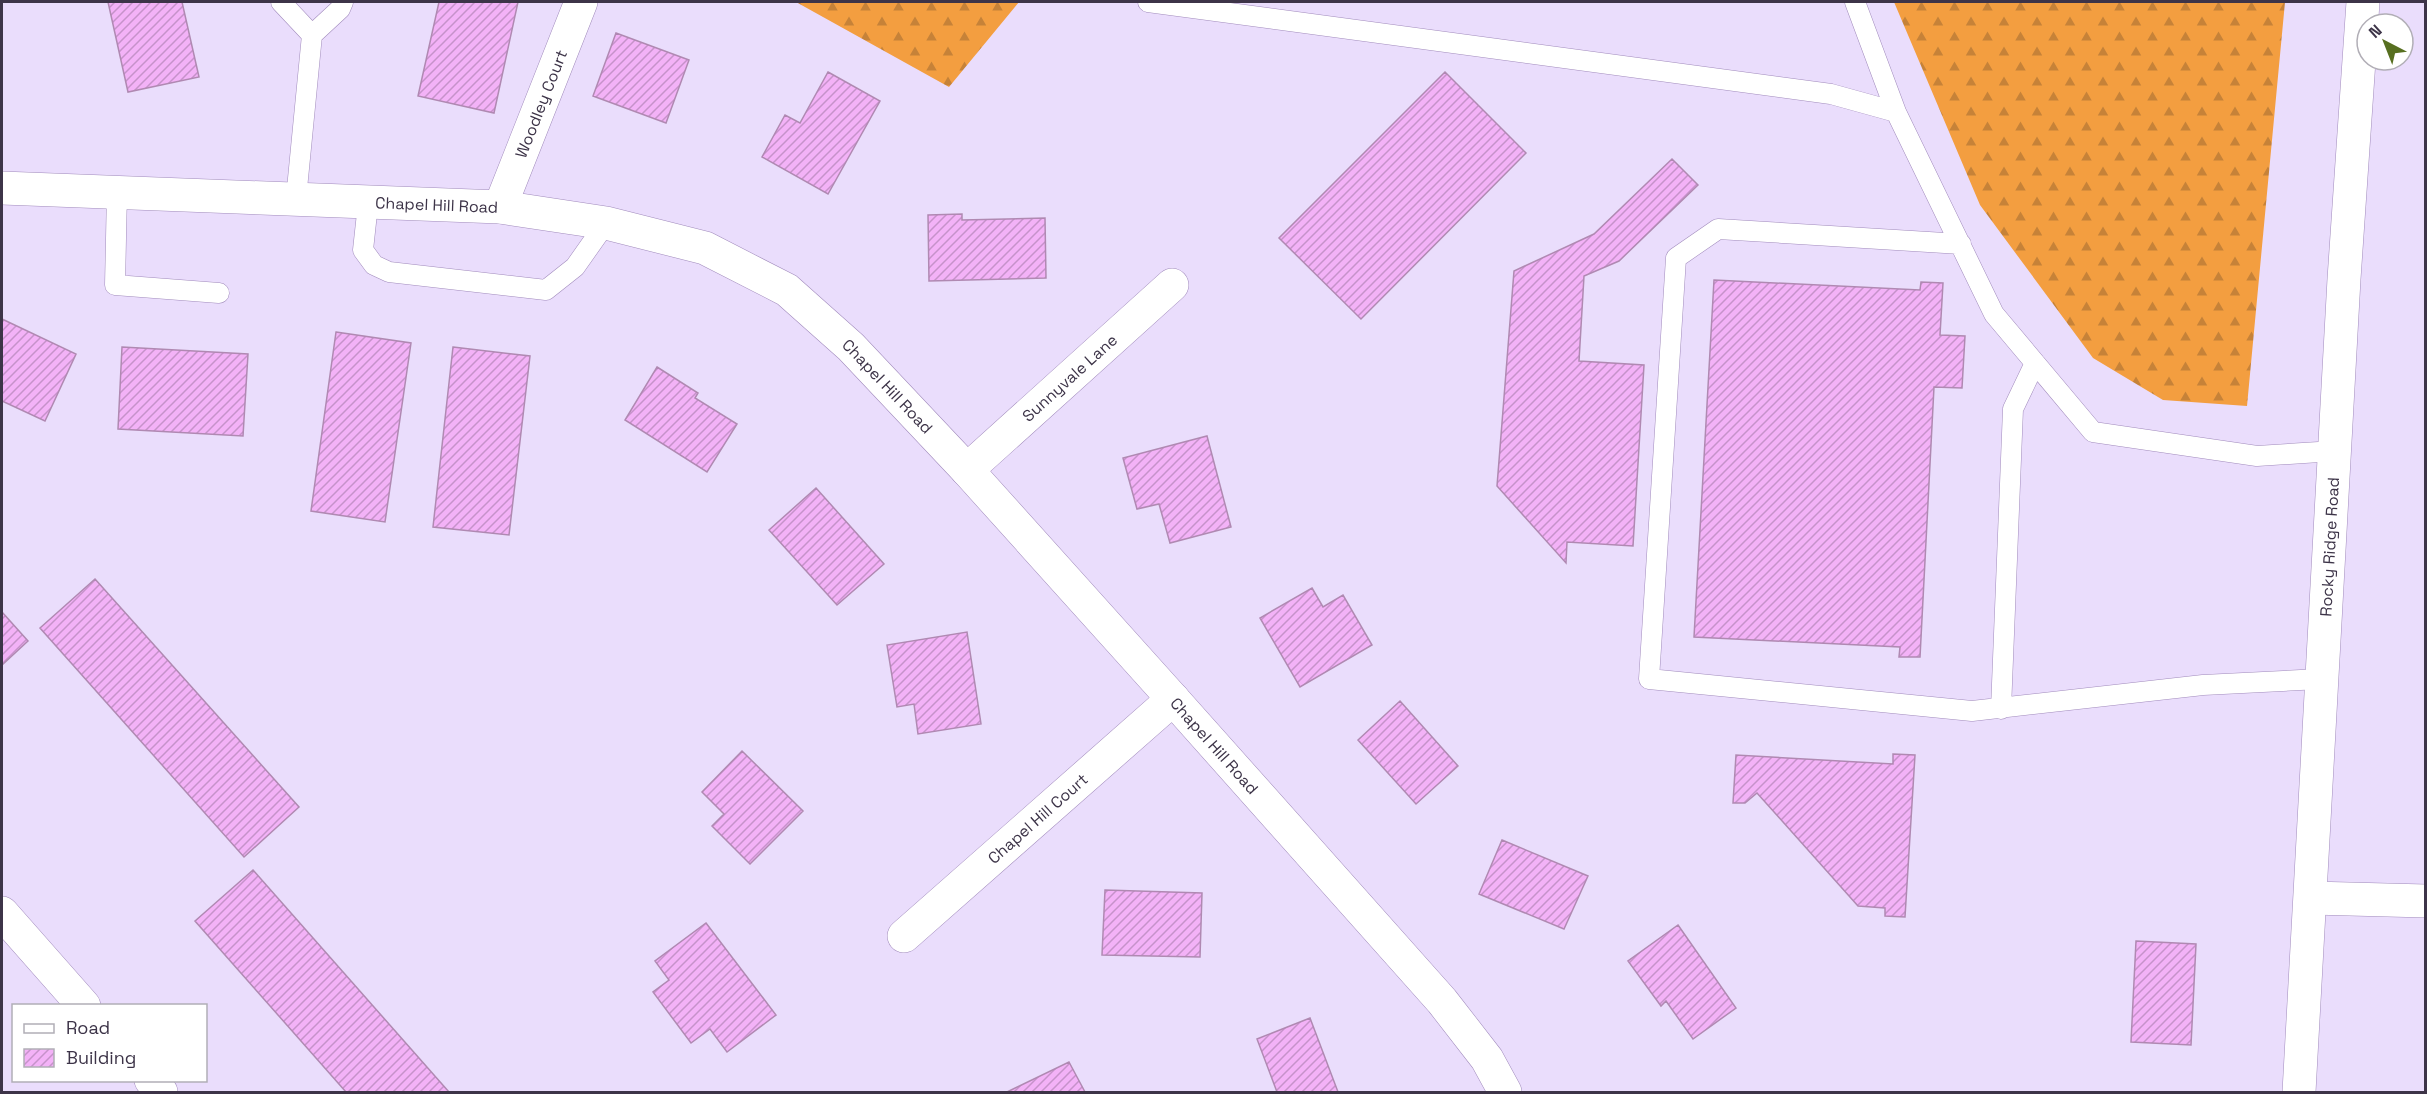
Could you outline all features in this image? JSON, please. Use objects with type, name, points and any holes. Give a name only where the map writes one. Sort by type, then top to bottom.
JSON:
[{"type":"street","name":"Woodley Court","points":[[500,207],[581,2]]},
{"type":"street","name":"Rocky Ridge Road","points":[[2299,1092],[2311,898],[2320,679],[2363,2]]},
{"type":"street","name":"Chapel Hill Road","points":[[2,188],[296,199],[368,204],[500,207],[606,224],[705,248],[787,290],[851,346],[968,470],[1442,1001],[1487,1059],[1505,1092]]},
{"type":"street","name":"Sunnyvale Lane","points":[[968,470],[1172,285]]},
{"type":"street","name":"Chapel Hill Court","points":[[904,936],[1173,699]]},
{"type":"street","points":[[2311,898],[2426,901]]},
{"type":"street","points":[[2,913],[83,1004]]},
{"type":"lane","points":[[281,2],[312,36]]},
{"type":"lane","points":[[296,199],[312,36],[340,9],[343,2]]},
{"type":"lane","points":[[1148,2],[1831,94],[1896,112]]},
{"type":"lane","points":[[1855,2],[1896,112],[1994,314],[2093,432],[2257,456],[2335,451]]},
{"type":"lane","points":[[117,192],[116,285],[219,293]]},
{"type":"lane","points":[[368,204],[363,250],[374,265],[389,272],[546,290],[576,267],[606,224]]},
{"type":"lane","points":[[1961,244],[1718,229],[1676,258],[1649,679],[1972,711],[2203,685],[2320,679]]},
{"type":"lane","points":[[2001,709],[2013,409],[2035,363]]},
{"type":"green space","points":[[796,2],[1019,2],[949,87]]},
{"type":"green space","points":[[1894,2],[2285,2],[2247,406],[2163,400],[2093,358],[1980,205]]},
{"type":"building","points":[[108,2],[182,2],[199,77],[128,92]]},
{"type":"building","points":[[439,2],[518,2],[494,113],[418,96]]},
{"type":"building","points":[[616,33],[689,60],[666,123],[593,96]]},
{"type":"building","points":[[828,72],[880,101],[828,194],[762,157],[785,115],[800,123]]},
{"type":"building","points":[[1445,72],[1526,153],[1361,319],[1279,238]]},
{"type":"building","points":[[1672,159],[1698,185],[1619,261],[1584,276],[1579,361],[1644,365],[1633,546],[1567,542],[1566,563],[1497,486],[1514,271],[1594,234]]},
{"type":"building","points":[[962,214],[962,220],[1045,218],[1046,278],[929,281],[928,215]]},
{"type":"building","points":[[1714,280],[1920,290],[1921,282],[1943,283],[1940,335],[1965,336],[1962,388],[1934,387],[1920,657],[1899,657],[1900,647],[1694,637]]},
{"type":"building","points":[[2,319],[76,354],[45,421],[2,401]]},
{"type":"building","points":[[336,332],[411,343],[385,522],[311,511]]},
{"type":"building","points":[[122,347],[248,354],[243,436],[118,429]]},
{"type":"building","points":[[453,347],[530,356],[509,535],[433,527]]},
{"type":"building","points":[[657,367],[698,393],[695,398],[737,424],[707,472],[625,420]]},
{"type":"building","points":[[1207,436],[1231,527],[1170,543],[1159,504],[1137,509],[1123,458]]},
{"type":"building","points":[[816,488],[884,564],[837,605],[769,530]]},
{"type":"building","points":[[95,579],[299,807],[244,857],[40,628]]},
{"type":"building","points":[[1312,588],[1323,607],[1343,595],[1372,645],[1300,687],[1260,618]]},
{"type":"building","points":[[2,612],[28,641],[2,665]]},
{"type":"building","points":[[967,632],[981,724],[918,734],[914,704],[897,707],[887,645]]},
{"type":"building","points":[[1400,701],[1458,766],[1416,804],[1358,740]]},
{"type":"building","points":[[742,751],[803,811],[750,864],[712,826],[724,814],[702,792]]},
{"type":"building","points":[[1893,754],[1915,755],[1905,917],[1885,916],[1885,908],[1858,906],[1757,793],[1745,803],[1733,803],[1736,755],[1893,764]]},
{"type":"building","points":[[1502,840],[1588,876],[1564,929],[1479,894]]},
{"type":"building","points":[[253,870],[449,1092],[346,1092],[195,921]]},
{"type":"building","points":[[1105,890],[1202,893],[1200,957],[1102,955]]},
{"type":"building","points":[[706,923],[776,1015],[727,1052],[710,1029],[691,1043],[653,992],[669,980],[655,961]]},
{"type":"building","points":[[1678,925],[1736,1008],[1693,1039],[1666,1001],[1661,1006],[1628,961]]},
{"type":"building","points":[[2136,941],[2196,944],[2191,1045],[2131,1042]]},
{"type":"building","points":[[1310,1018],[1338,1092],[1277,1092],[1257,1039]]},
{"type":"building","points":[[1069,1062],[1085,1092],[1007,1092]]}]
